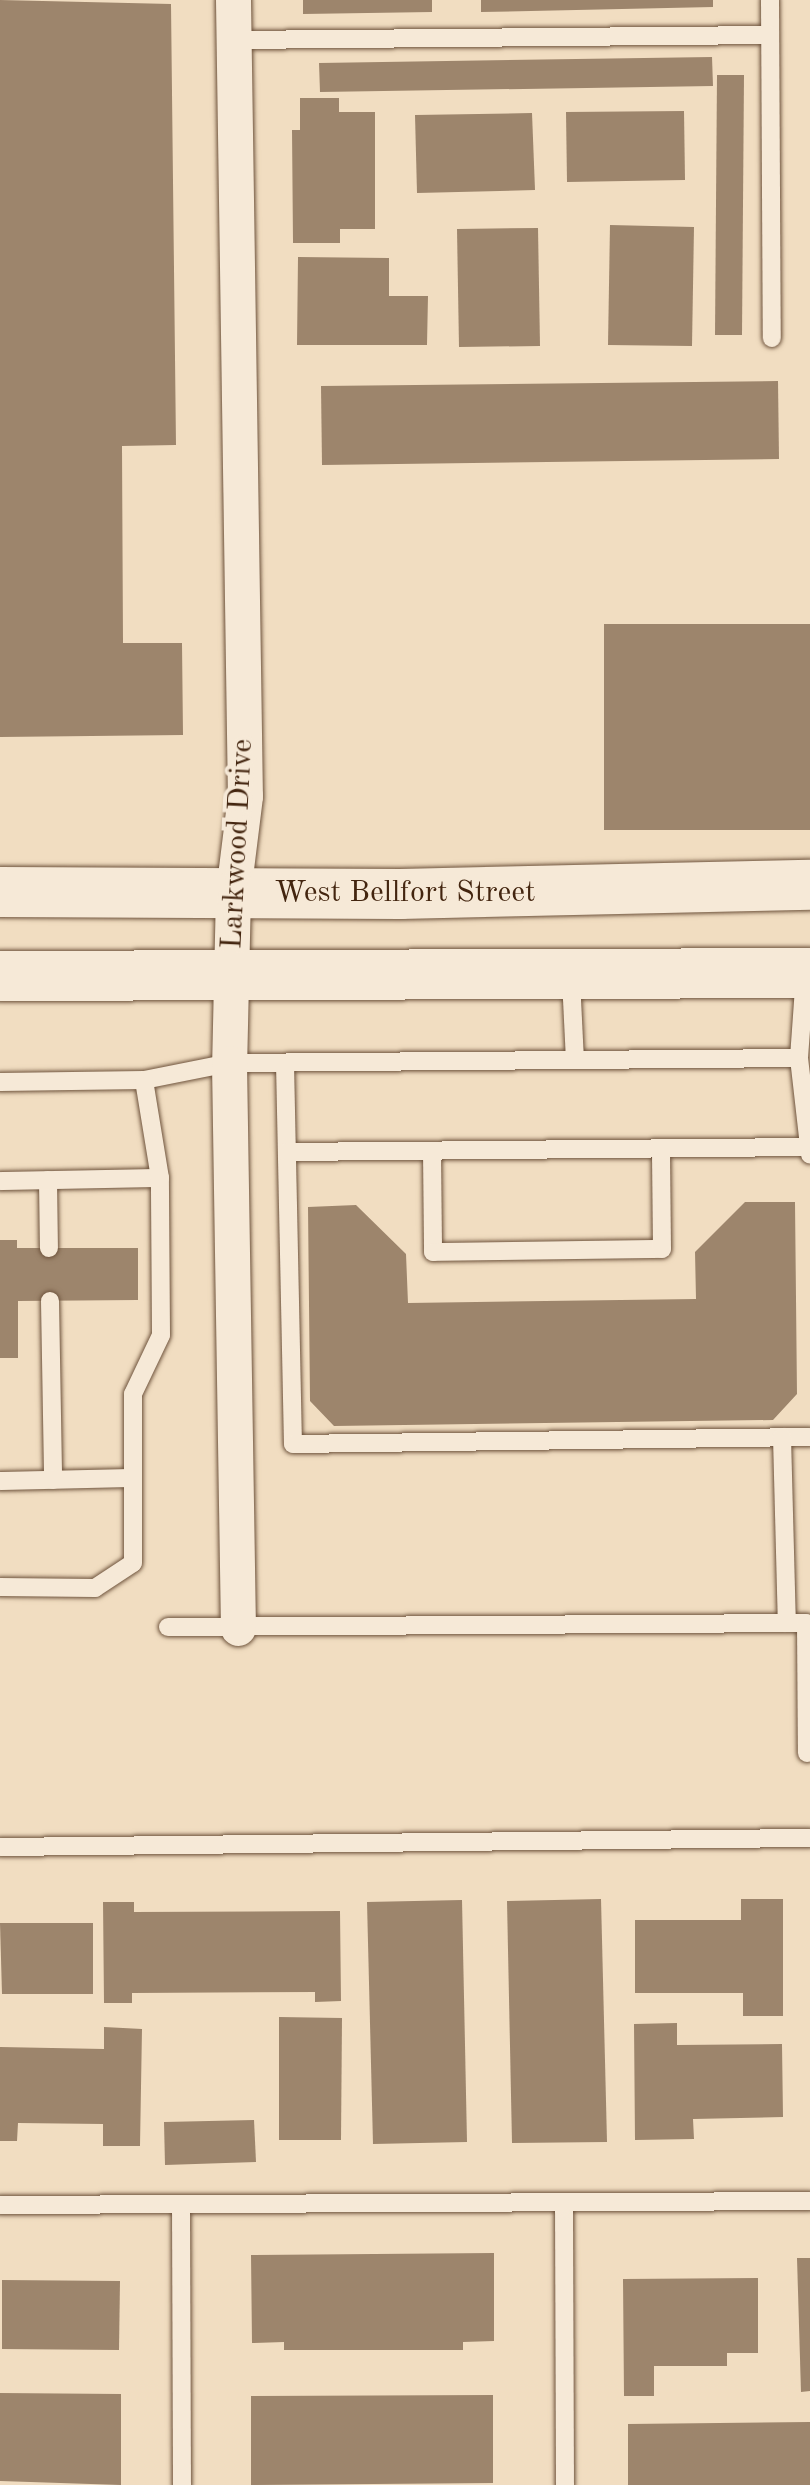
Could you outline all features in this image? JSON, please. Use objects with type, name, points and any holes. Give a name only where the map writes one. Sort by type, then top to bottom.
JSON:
[{"type":"main road","name":"West Bellfort Street","points":[[0,892],[234,894],[810,886]]},
{"type":"main road","points":[[0,976],[808,973]]},
{"type":"street","name":"Larkwood Drive","points":[[234,0],[245,796],[234,894],[229,1062],[238,1628]]},
{"type":"lane","points":[[770,0],[772,338]]},
{"type":"lane","points":[[234,40],[770,35]]},
{"type":"lane","points":[[571,973],[575,1060]]},
{"type":"lane","points":[[808,973],[800,1058],[810,1154]]},
{"type":"lane","points":[[0,1082],[144,1080],[229,1062],[800,1058]]},
{"type":"lane","points":[[285,1062],[293,1444],[810,1437]]},
{"type":"lane","points":[[0,1587],[95,1588],[133,1563],[133,1394],[161,1334],[160,1178],[144,1080]]},
{"type":"lane","points":[[287,1152],[810,1146]]},
{"type":"lane","points":[[432,1151],[433,1252],[662,1250],[660,1148]]},
{"type":"lane","points":[[0,1181],[160,1178]]},
{"type":"lane","points":[[48,1180],[49,1248]]},
{"type":"lane","points":[[50,1301],[53,1480]]},
{"type":"lane","points":[[782,1438],[786,1623]]},
{"type":"lane","points":[[0,1481],[132,1478]]},
{"type":"lane","points":[[168,1627],[806,1623],[807,1752]]},
{"type":"lane","points":[[0,1847],[810,1838]]},
{"type":"lane","points":[[0,2206],[810,2201]]},
{"type":"lane","points":[[564,2202],[565,2485]]},
{"type":"lane","points":[[181,2204],[182,2485]]},
{"type":"building","points":[[0,0],[171,4],[176,445],[122,446],[123,643],[182,643],[183,735],[0,737]]},
{"type":"building","points":[[303,0],[432,0],[432,12],[303,14]]},
{"type":"building","points":[[481,0],[713,0],[713,7],[481,12]]},
{"type":"building","points":[[712,57],[713,86],[320,92],[319,63]]},
{"type":"building","points":[[717,75],[744,75],[742,335],[715,335]]},
{"type":"building","points":[[300,98],[339,98],[339,112],[375,112],[375,229],[340,229],[340,243],[293,243],[292,130],[300,130]]},
{"type":"building","points":[[684,111],[685,180],[567,182],[566,112]]},
{"type":"building","points":[[532,113],[535,190],[417,193],[415,115]]},
{"type":"building","points":[[610,225],[694,227],[692,346],[608,345]]},
{"type":"building","points":[[538,228],[540,346],[459,347],[457,229]]},
{"type":"building","points":[[298,257],[389,258],[389,296],[428,296],[427,345],[297,345]]},
{"type":"building","points":[[778,381],[779,459],[322,465],[321,386]]},
{"type":"building","points":[[604,624],[810,624],[810,830],[604,830]]},
{"type":"building","points":[[745,1202],[795,1202],[797,1394],[773,1420],[334,1426],[310,1401],[308,1207],[356,1205],[406,1254],[408,1303],[696,1299],[695,1252]]},
{"type":"building","points":[[0,1240],[17,1240],[17,1248],[138,1248],[138,1300],[18,1301],[18,1358],[0,1358]]},
{"type":"building","points":[[601,1899],[607,2142],[512,2143],[507,1901]]},
{"type":"building","points":[[741,1899],[783,1899],[783,2016],[743,2016],[743,1993],[635,1993],[635,1920],[741,1920]]},
{"type":"building","points":[[462,1900],[467,2142],[373,2144],[367,1902]]},
{"type":"building","points":[[103,1902],[134,1902],[134,1912],[340,1911],[341,2001],[315,2002],[315,1992],[132,1993],[132,2003],[104,2003]]},
{"type":"building","points":[[0,1923],[93,1923],[93,1994],[2,1994]]},
{"type":"building","points":[[279,2017],[342,2018],[341,2140],[279,2140]]},
{"type":"building","points":[[677,2023],[677,2045],[782,2044],[783,2117],[693,2119],[694,2139],[635,2140],[634,2024]]},
{"type":"building","points":[[104,2027],[142,2029],[140,2146],[103,2146],[103,2124],[18,2123],[17,2141],[0,2141],[0,2047],[104,2049]]},
{"type":"building","points":[[254,2120],[256,2162],[165,2165],[164,2122]]},
{"type":"building","points":[[494,2253],[494,2341],[463,2342],[463,2350],[284,2350],[284,2342],[252,2343],[251,2255]]},
{"type":"building","points":[[797,2258],[810,2258],[810,2391],[801,2392]]},
{"type":"building","points":[[758,2278],[758,2353],[727,2353],[727,2366],[654,2366],[654,2396],[624,2396],[623,2279]]},
{"type":"building","points":[[2,2280],[120,2281],[119,2350],[2,2349]]},
{"type":"building","points":[[0,2393],[121,2394],[121,2485],[0,2481]]},
{"type":"building","points":[[493,2395],[493,2483],[251,2485],[251,2396]]},
{"type":"building","points":[[810,2422],[810,2485],[628,2485],[628,2424]]}]
